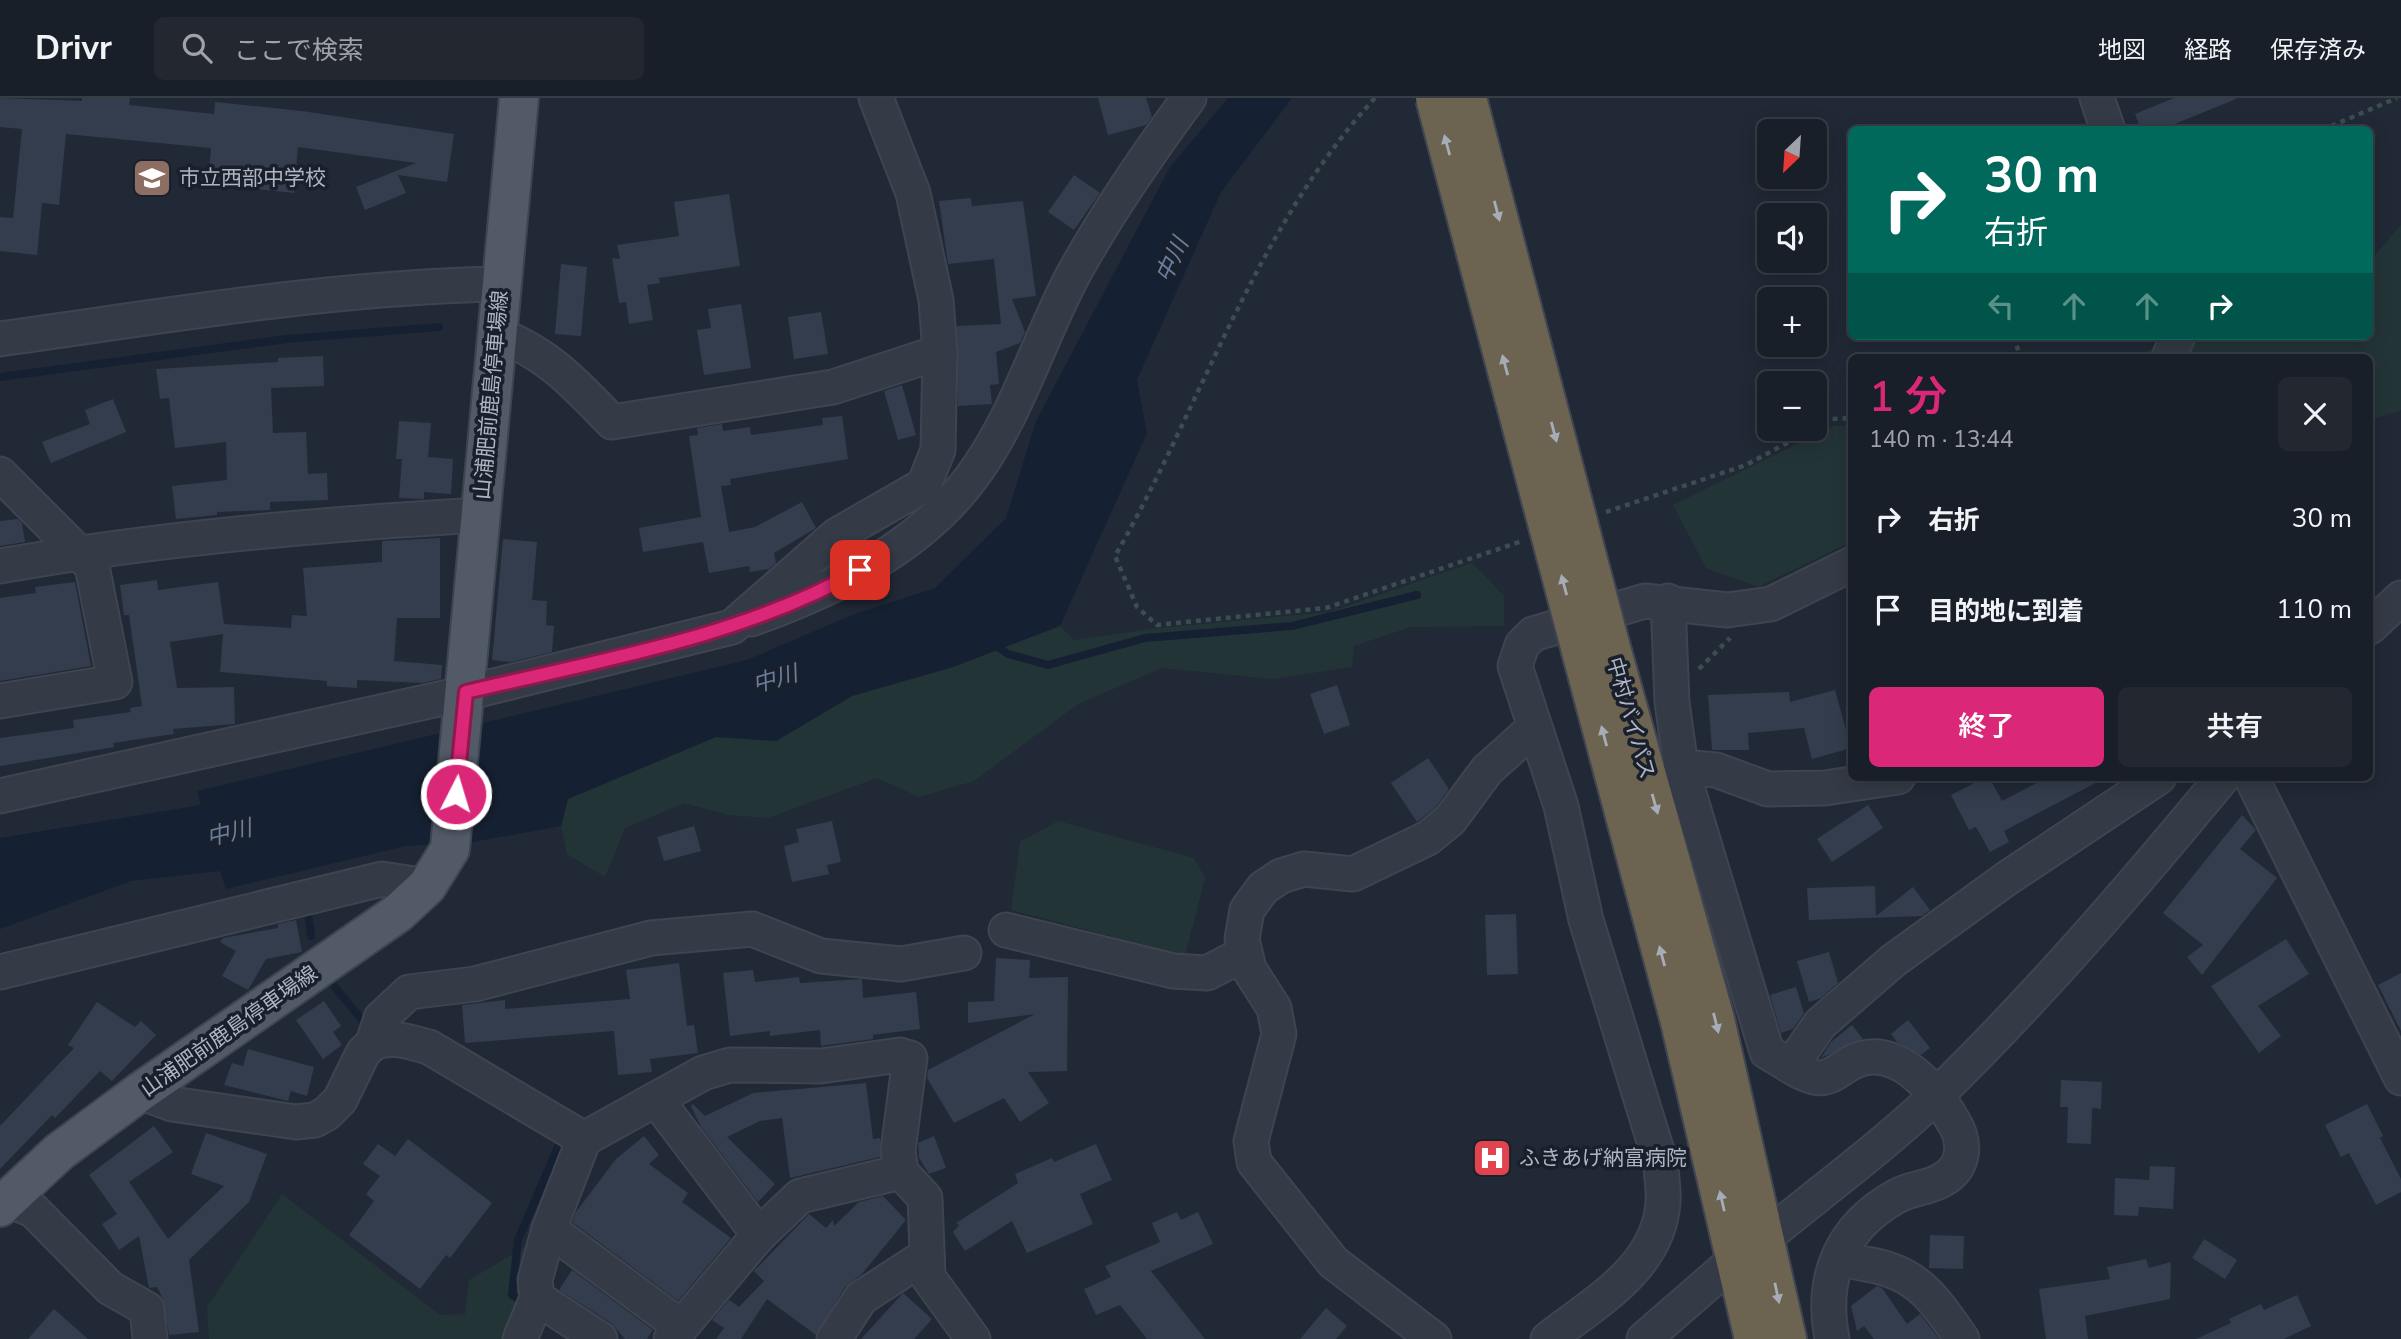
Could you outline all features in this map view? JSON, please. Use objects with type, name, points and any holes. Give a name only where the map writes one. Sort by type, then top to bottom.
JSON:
[{"type":"highway","name":"中村バイパス","points":[[1434,98],[1595,647],[1715,1019],[1750,1248],[1754,1339]]},
{"type":"highway","name":"中村バイパス","points":[[1467,98],[1595,647]]},
{"type":"highway","name":"中村バイパス","points":[[1750,1248],[1787,1339]]},
{"type":"main road","name":"山浦肥前鹿島停車場線","points":[[2,1201],[59,1152],[140,1092],[398,913],[427,886],[450,849],[519,98]]},
{"type":"street","points":[[876,98],[913,193],[936,300],[940,352],[936,495]]},
{"type":"street","points":[[0,796],[466,692],[732,627],[816,595],[903,544],[936,495],[970,479],[991,448],[1073,276],[1131,177],[1189,98]]},
{"type":"street","points":[[2097,98],[2107,126]]},
{"type":"street","points":[[0,339],[163,304],[422,286],[500,284]]},
{"type":"street","points":[[496,334],[524,344],[558,366],[612,422],[833,387],[940,352]]},
{"type":"street","points":[[0,474],[92,566],[115,682],[0,701]]},
{"type":"street","points":[[0,566],[78,552],[345,523],[481,515]]},
{"type":"street","points":[[1548,1339],[1634,1271],[1655,1237],[1663,1203],[1661,1164],[1586,920],[1561,806],[1515,666],[1522,645],[1533,634],[1645,601],[1668,601],[1699,608],[1727,610],[1771,604],[1848,566]]},
{"type":"street","points":[[2373,623],[2401,598]]},
{"type":"street","points":[[1668,601],[1672,702],[1681,767],[1767,1052],[1816,1077],[1831,1076],[1854,1060],[1878,1057],[1902,1064],[1938,1094],[1957,1126],[1964,1147],[1959,1164],[1942,1180],[1898,1195],[1854,1229],[1829,1284],[1828,1315],[1832,1339]]},
{"type":"street","points":[[1434,1339],[1333,1262],[1254,1162],[1251,1141],[1279,1034],[1274,1008],[1249,969],[1242,939],[1247,910],[1263,888],[1281,876],[1304,869],[1353,874],[1428,838],[1450,820],[1487,770],[1534,728]]},
{"type":"street","points":[[1681,767],[1716,770],[1768,789],[1825,788],[1871,781]]},
{"type":"street","points":[[1791,1066],[1819,1024],[1894,960],[2006,879],[2153,781]]},
{"type":"street","points":[[1644,1339],[1938,1094],[2013,1018],[2119,901],[2220,781]]},
{"type":"street","points":[[2253,781],[2401,1078]]},
{"type":"street","points":[[0,972],[382,879],[427,886]]},
{"type":"street","points":[[140,1092],[172,1104],[296,1122],[315,1120],[340,1100],[363,1054],[373,1043],[381,1018],[409,992],[475,984],[651,938],[752,929],[821,956],[901,964],[964,953]]},
{"type":"street","points":[[1006,930],[1173,971],[1207,973],[1244,954]]},
{"type":"street","points":[[373,1043],[385,1038],[402,1039],[429,1047],[584,1139]]},
{"type":"street","points":[[520,1339],[537,1298],[535,1280],[549,1228],[584,1139],[703,1073],[730,1065],[821,1066],[900,1055],[910,1058],[898,1150],[901,1172],[925,1198],[928,1278],[973,1339]]},
{"type":"street","points":[[656,1099],[759,1235]]},
{"type":"street","points":[[549,1228],[676,1332],[759,1235],[800,1196],[901,1172]]},
{"type":"street","points":[[2,1201],[33,1210],[110,1288],[147,1309],[150,1339]]},
{"type":"street","points":[[834,1339],[861,1298],[927,1255]]},
{"type":"street","points":[[1840,1256],[1854,1264],[1885,1268],[1912,1279],[1931,1294],[1962,1339]]},
{"type":"street","points":[[537,1298],[600,1339]]},
{"type":"path","points":[[1375,98],[1348,128],[1302,192],[1263,259],[1152,492],[1115,556],[1137,607],[1157,625],[1326,608],[1523,541]]},
{"type":"path","points":[[2331,126],[2397,98]]},
{"type":"path","points":[[1827,421],[1848,418]]},
{"type":"path","points":[[1602,514],[1746,465],[1790,441]]},
{"type":"path","points":[[1672,702],[1714,651],[1733,635]]},
{"type":"shaded area","points":[[2401,225],[2401,410],[2373,419],[2373,354],[2138,354],[2178,340],[2373,340],[2373,258]]},
{"type":"shaded area","points":[[1833,426],[1848,426],[1848,543],[1758,587],[1706,568],[1673,505],[1803,441],[1827,441],[1827,429]]},
{"type":"shaded area","points":[[1472,563],[1504,596],[1504,626],[1411,627],[1354,646],[1352,667],[1273,679],[1162,668],[1078,704],[974,781],[919,797],[877,778],[768,818],[729,815],[684,803],[625,828],[605,877],[567,854],[561,826],[567,799],[716,737],[776,741],[852,696],[953,667],[1060,626],[1074,640],[1159,628],[1329,612]]},
{"type":"shaded area","points":[[1058,821],[1194,858],[1205,878],[1185,956],[1011,910],[1020,842]]},
{"type":"shaded area","points":[[282,1194],[440,1315],[465,1314],[469,1280],[530,1244],[524,1292],[507,1339],[209,1339],[207,1307]]},
{"type":"water","name":"中川","points":[[1228,98],[1292,98],[1221,192],[1137,380],[1147,433],[1060,626],[953,667],[852,696],[776,741],[716,737],[568,799],[561,826],[473,842],[406,846],[226,889],[220,871],[131,881],[0,929],[0,838],[201,805],[197,791],[747,660],[852,615],[935,588],[1006,518],[1036,421],[1170,167]]},
{"type":"building","points":[[0,98],[82,101],[82,98],[130,98],[129,105],[214,114],[215,102],[302,111],[454,134],[447,182],[398,175],[406,193],[365,210],[356,187],[416,163],[298,147],[294,193],[208,184],[211,148],[66,134],[59,205],[42,203],[37,255],[0,251],[0,217],[13,218],[22,129],[0,127]]},
{"type":"building","points":[[1098,98],[1146,98],[1152,117],[1146,125],[1108,135]]},
{"type":"building","points":[[2174,98],[2236,98],[2170,126],[2140,126],[2135,114]]},
{"type":"building","points":[[1074,175],[1100,193],[1074,230],[1048,212]]},
{"type":"building","points":[[729,194],[740,266],[659,278],[660,283],[647,285],[653,320],[629,324],[626,302],[619,303],[612,258],[620,259],[617,245],[679,236],[674,202]]},
{"type":"building","points":[[971,198],[972,206],[1023,201],[1036,296],[1012,299],[1025,332],[1020,343],[996,352],[999,384],[990,385],[992,404],[958,406],[957,326],[1001,324],[994,259],[948,264],[939,201]]},
{"type":"building","points":[[561,264],[587,267],[581,336],[555,334]]},
{"type":"building","points":[[741,304],[751,368],[704,375],[697,330],[711,328],[708,309]]},
{"type":"building","points":[[821,312],[828,354],[794,359],[788,317]]},
{"type":"building","points":[[323,356],[324,386],[271,388],[273,433],[306,432],[308,474],[327,473],[328,500],[270,502],[270,510],[217,512],[217,515],[176,519],[172,486],[227,480],[226,442],[175,448],[169,398],[160,399],[156,369],[278,362],[278,358]]},
{"type":"building","points":[[902,385],[916,435],[898,440],[884,391]]},
{"type":"building","points":[[113,399],[126,432],[51,463],[42,442],[90,424],[85,410]]},
{"type":"building","points":[[842,416],[848,459],[730,479],[731,485],[721,486],[729,532],[755,527],[802,502],[816,528],[774,553],[776,563],[769,569],[750,572],[749,566],[709,573],[703,542],[643,552],[639,528],[701,517],[689,436],[698,435],[697,428],[722,424],[723,431],[750,427],[751,435],[823,425],[822,418]]},
{"type":"building","points":[[399,421],[431,423],[428,457],[453,459],[451,494],[424,492],[424,499],[399,498],[402,459],[396,459]]},
{"type":"building","points":[[18,519],[22,523],[25,542],[0,546],[0,521]]},
{"type":"building","points":[[440,538],[440,618],[397,618],[394,661],[442,665],[441,679],[422,683],[357,680],[357,688],[327,686],[327,681],[220,672],[223,634],[170,642],[177,688],[234,687],[235,724],[173,729],[174,734],[113,743],[114,747],[0,766],[0,738],[74,728],[73,720],[131,712],[130,708],[142,706],[129,615],[124,615],[120,585],[157,580],[158,590],[218,582],[224,624],[291,628],[292,615],[307,616],[303,568],[382,562],[382,541]]},
{"type":"building","points":[[503,539],[537,542],[532,600],[547,601],[546,625],[554,626],[552,652],[511,662],[492,660]]},
{"type":"building","points":[[75,582],[91,666],[0,681],[0,598],[36,593],[35,587]]},
{"type":"building","points":[[1337,685],[1350,725],[1324,734],[1310,694]]},
{"type":"building","points":[[1835,690],[1848,737],[1848,749],[1812,759],[1804,728],[1748,733],[1749,750],[1712,750],[1708,695],[1789,692],[1790,702]]},
{"type":"building","points":[[1428,758],[1449,789],[1436,807],[1417,822],[1391,783]]},
{"type":"building","points":[[1978,781],[1991,781],[2002,801],[2040,781],[2099,781],[2004,831],[2009,842],[1990,852],[1976,827],[1969,830],[1951,795]]},
{"type":"building","points":[[1868,805],[1883,828],[1832,862],[1817,839]]},
{"type":"building","points":[[2242,815],[2256,830],[2240,849],[2277,878],[2202,975],[2187,957],[2203,945],[2163,913]]},
{"type":"building","points":[[832,821],[841,862],[827,865],[829,874],[792,882],[784,846],[799,842],[796,829]]},
{"type":"building","points":[[694,826],[701,851],[664,861],[657,837]]},
{"type":"building","points":[[1875,886],[1876,916],[1913,887],[1930,910],[1922,916],[1809,920],[1807,888]]},
{"type":"building","points":[[1516,914],[1518,974],[1487,975],[1485,915]]},
{"type":"building","points":[[296,920],[302,952],[266,959],[248,990],[222,976],[236,951],[220,942],[223,938],[278,928],[278,924]]},
{"type":"building","points":[[2286,939],[2309,974],[2258,1006],[2281,1036],[2259,1053],[2211,986]]},
{"type":"building","points":[[1829,952],[1838,983],[1821,998],[1809,1002],[1797,961]]},
{"type":"building","points":[[996,958],[1030,960],[1029,978],[1068,977],[1067,1071],[1028,1072],[1049,1103],[1020,1122],[1004,1098],[954,1123],[927,1078],[928,1070],[1035,1014],[968,1023],[968,1002],[994,1001]]},
{"type":"building","points":[[679,963],[687,1026],[694,1025],[698,1053],[650,1059],[652,1072],[618,1075],[614,1031],[465,1043],[462,1005],[505,1000],[505,1009],[630,999],[626,970]]},
{"type":"building","points":[[753,970],[755,982],[799,977],[800,983],[862,979],[863,998],[916,992],[920,1029],[821,1046],[820,1030],[770,1036],[770,1031],[730,1036],[723,973]]},
{"type":"building","points":[[2401,973],[2401,1031],[2378,985]]},
{"type":"building","points":[[1796,987],[1804,1013],[1793,1029],[1781,1033],[1770,995]]},
{"type":"building","points":[[324,1001],[341,1026],[333,1032],[342,1045],[323,1059],[296,1020]]},
{"type":"building","points":[[97,1002],[135,1027],[141,1021],[156,1035],[112,1081],[100,1071],[55,1118],[52,1115],[0,1169],[0,1126],[74,1048],[68,1045]]},
{"type":"building","points":[[1908,1020],[1930,1048],[1921,1055],[1897,1042],[1891,1034]]},
{"type":"building","points":[[1852,1025],[1863,1039],[1821,1058],[1831,1042]]},
{"type":"building","points":[[248,1049],[314,1067],[307,1096],[291,1091],[288,1101],[224,1085],[232,1063],[243,1066]]},
{"type":"building","points":[[2061,1080],[2102,1082],[2101,1109],[2092,1108],[2091,1144],[2067,1143],[2068,1107],[2060,1107]]},
{"type":"building","points":[[866,1083],[873,1139],[880,1138],[880,1157],[790,1178],[782,1118],[760,1121],[727,1137],[775,1184],[758,1202],[701,1127],[691,1106],[693,1104],[705,1116],[753,1093]]},
{"type":"building","points":[[2367,1104],[2383,1136],[2380,1138],[2401,1179],[2401,1192],[2376,1205],[2349,1153],[2341,1157],[2325,1125]]},
{"type":"building","points":[[154,1126],[173,1152],[129,1182],[168,1239],[224,1186],[191,1174],[206,1133],[267,1154],[249,1202],[189,1260],[199,1332],[169,1335],[163,1299],[157,1287],[149,1288],[139,1236],[119,1250],[102,1224],[117,1214],[89,1175]]},
{"type":"building","points":[[644,1136],[659,1155],[649,1164],[688,1193],[682,1202],[731,1238],[678,1301],[572,1222],[576,1212],[616,1159]]},
{"type":"building","points":[[934,1136],[946,1168],[929,1174],[919,1158],[918,1143]]},
{"type":"building","points":[[408,1139],[492,1203],[450,1258],[446,1255],[420,1289],[349,1235],[374,1201],[366,1194],[380,1176],[363,1164],[378,1144],[395,1156]]},
{"type":"building","points":[[1096,1144],[1112,1180],[1080,1194],[1093,1224],[1027,1253],[1012,1221],[965,1251],[953,1232],[959,1225],[956,1223],[1018,1183],[1015,1174],[1052,1158],[1054,1162]]},
{"type":"building","points":[[2150,1166],[2175,1167],[2173,1209],[2139,1207],[2138,1216],[2114,1215],[2115,1178],[2149,1180]]},
{"type":"building","points":[[883,1196],[906,1220],[862,1274],[845,1287],[816,1335],[767,1299],[741,1339],[716,1339],[724,1328],[712,1320],[729,1300],[739,1307],[764,1281],[754,1271],[809,1214],[826,1228],[833,1220],[834,1226],[859,1202]]},
{"type":"building","points":[[1177,1212],[1181,1220],[1198,1212],[1213,1244],[1151,1271],[1205,1339],[1147,1339],[1120,1305],[1096,1315],[1084,1289],[1111,1277],[1105,1266],[1160,1242],[1152,1223]]},
{"type":"building","points":[[1930,1235],[1964,1236],[1963,1269],[1929,1268]]},
{"type":"building","points":[[2204,1239],[2237,1260],[2225,1279],[2192,1258]]},
{"type":"building","points":[[2146,1259],[2149,1268],[2171,1262],[2170,1299],[2085,1316],[2088,1339],[2046,1339],[2039,1289],[2110,1279],[2107,1267]]},
{"type":"building","points":[[572,1270],[653,1330],[647,1339],[625,1339],[611,1323],[559,1290]]},
{"type":"building","points":[[1877,1286],[1882,1288],[1907,1324],[1920,1314],[1939,1339],[1874,1339],[1864,1326],[1857,1331],[1851,1306]]},
{"type":"building","points":[[903,1293],[932,1319],[914,1339],[861,1339]]},
{"type":"building","points":[[2297,1295],[2311,1326],[2284,1339],[2196,1339],[2231,1323],[2229,1319],[2261,1304],[2264,1310]]},
{"type":"building","points":[[1326,1308],[1347,1326],[1336,1339],[1300,1339]]},
{"type":"building","points":[[54,1309],[88,1339],[28,1339]]},
{"type":"waterway","points":[[0,377],[287,339],[439,327]]},
{"type":"waterway","points":[[992,643],[1008,654],[1048,665],[1145,638],[1292,626],[1417,595]]},
{"type":"waterway","points":[[307,904],[311,936]]},
{"type":"waterway","points":[[335,987],[362,1020]]},
{"type":"waterway","points":[[522,1301],[512,1295],[518,1240],[560,1142],[553,1138]]},
{"type":"place","name":"市立西部中学校","points":[[152,178]]},
{"type":"place","name":"ふきあげ納富病院","points":[[1492,1158]]},
{"type":"route","points":[[456,794],[466,692],[732,627],[816,595],[860,570]]}]
